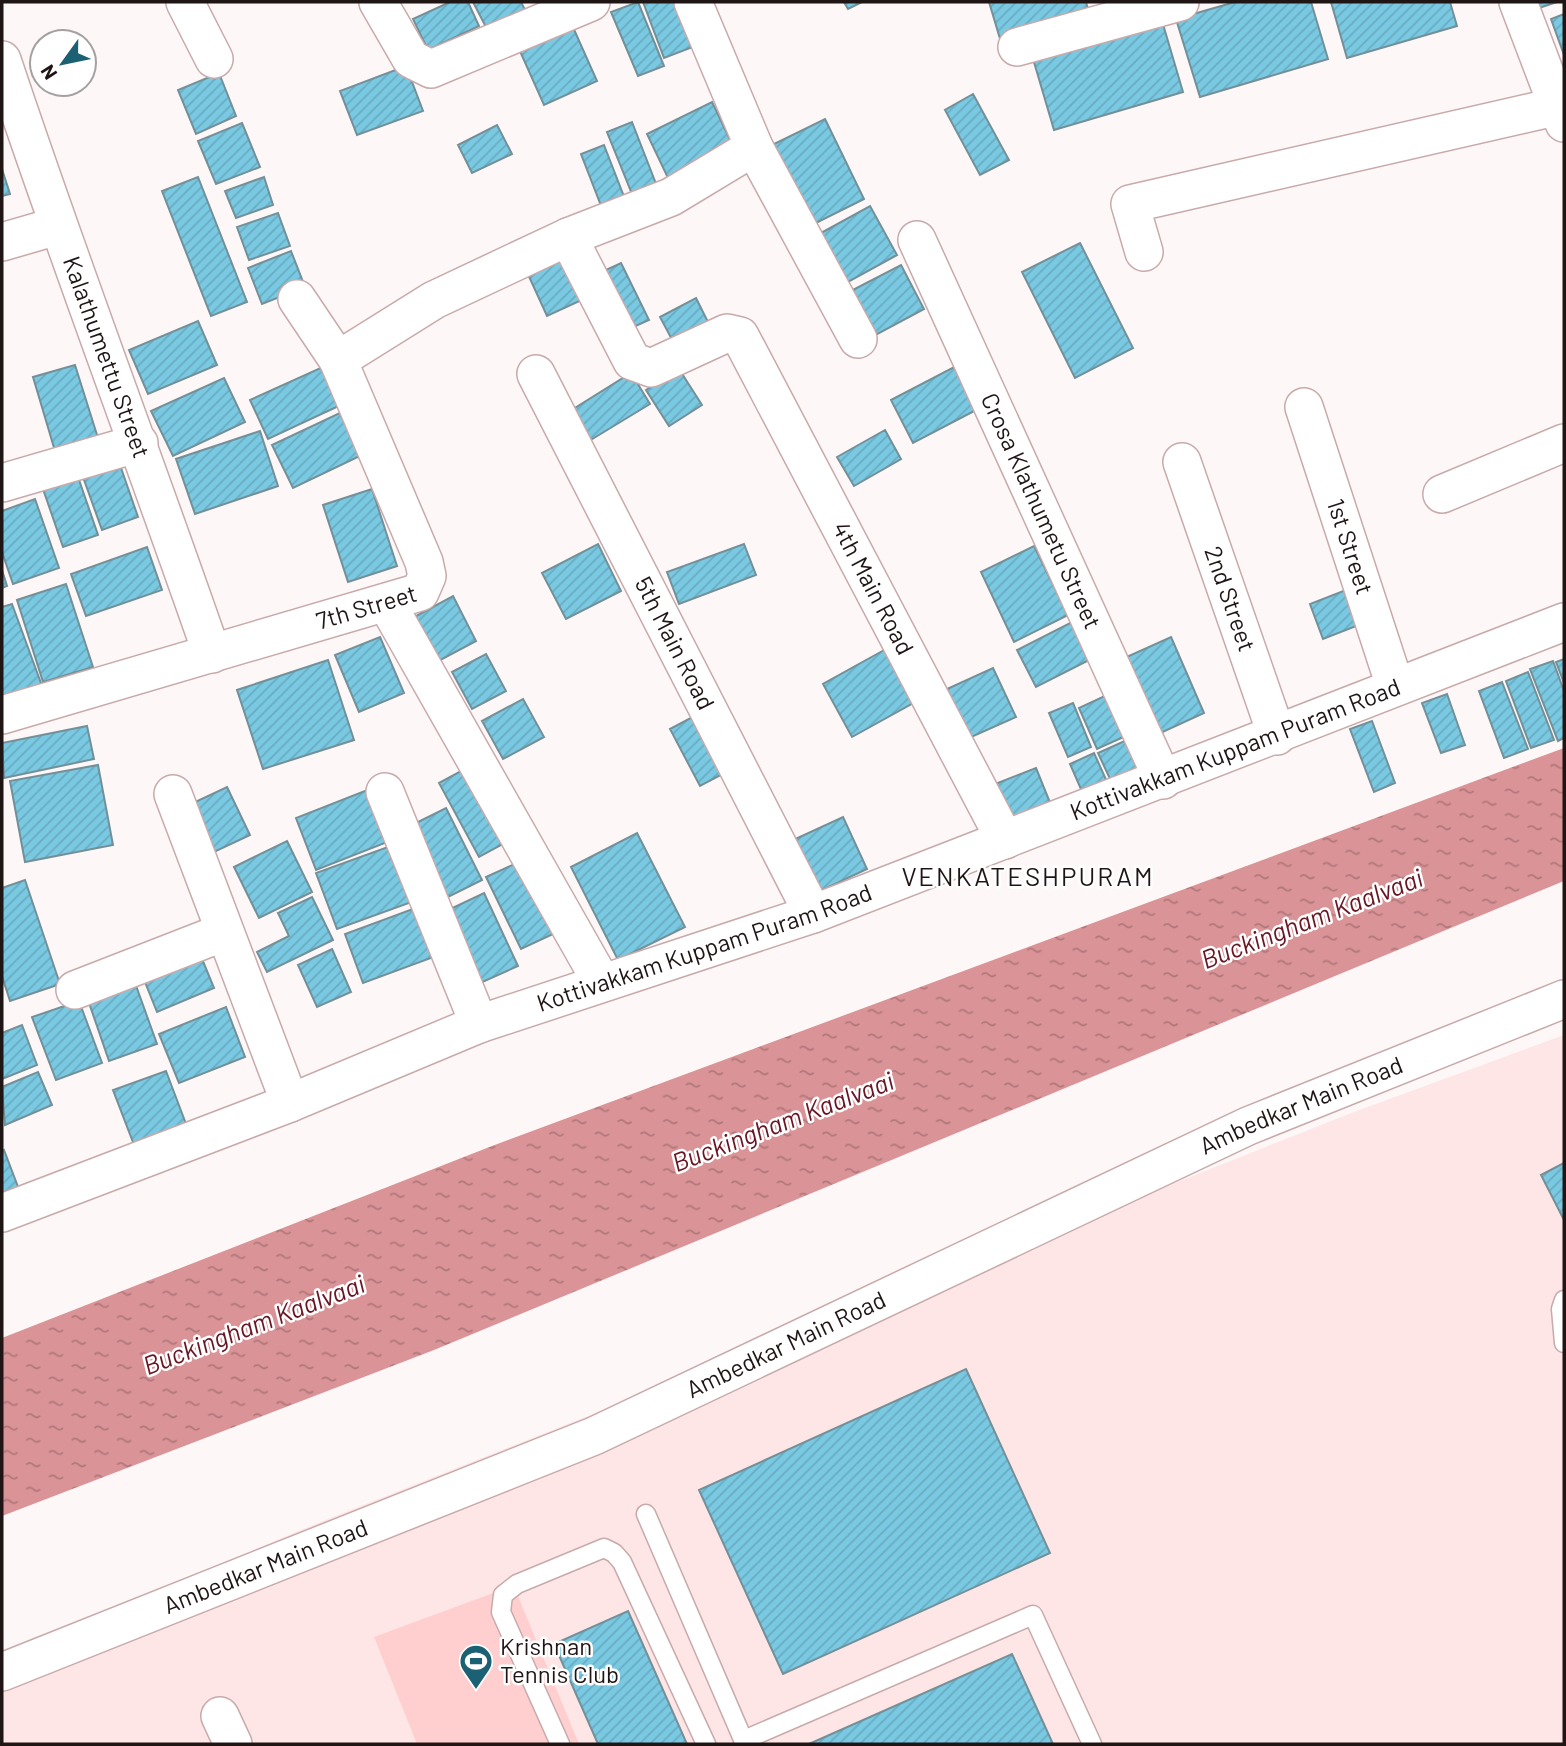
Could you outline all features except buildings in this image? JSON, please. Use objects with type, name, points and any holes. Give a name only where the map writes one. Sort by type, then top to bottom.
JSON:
[{"type":"street","points":[[186,2],[214,59]]},
{"type":"street","points":[[379,2],[411,59],[431,69],[592,2]]},
{"type":"street","points":[[694,2],[754,148],[858,339]]},
{"type":"street","points":[[1017,47],[1180,2]]},
{"type":"street","points":[[1144,252],[1130,204],[1562,115],[1518,2]]},
{"type":"street","name":"Kalathumettu Street","points":[[2,60],[57,226],[139,443],[212,654]]},
{"type":"street","points":[[338,360],[434,300],[568,237],[671,197],[754,148]]},
{"type":"street","points":[[2,242],[57,226]]},
{"type":"street","name":"4th Main Road","points":[[568,237],[632,361],[651,368],[727,333],[740,336],[1005,840]]},
{"type":"street","name":"Crosa Klathumetu Street","points":[[917,240],[1163,780]]},
{"type":"street","name":"7th Street","points":[[2,715],[387,604],[420,592],[427,576],[338,360],[297,299]]},
{"type":"street","name":"5th Main Road","points":[[536,374],[813,914]]},
{"type":"street","name":"1st Street","points":[[1304,407],[1395,686]]},
{"type":"street","points":[[2,483],[139,443]]},
{"type":"street","points":[[1442,494],[1564,443]]},
{"type":"street","name":"2nd Street","points":[[1182,463],[1277,736]]},
{"type":"street","points":[[387,604],[602,983]]},
{"type":"street","name":"Kottivakkam Kuppam Puram Road","points":[[2,1213],[290,1103],[479,1024],[813,914],[1277,736],[1395,686],[1564,622]]},
{"type":"street","points":[[385,792],[479,1024]]},
{"type":"street","points":[[173,794],[290,1103]]},
{"type":"street","points":[[75,990],[224,932]]},
{"type":"street","name":"Ambedkar Main Road","points":[[2,1672],[594,1436],[1248,1126],[1564,999]]},
{"type":"lane","points":[[1564,1300],[1561,1309],[1564,1343]]},
{"type":"lane","points":[[646,1514],[744,1742],[1033,1615],[1092,1744]]},
{"type":"lane","points":[[561,1744],[501,1612],[503,1595],[517,1584],[604,1548],[614,1553],[622,1562],[706,1744]]},
{"type":"shaded area","points":[[1564,1035],[1564,1744],[2,1744],[2,1656],[313,1525],[1354,1112]]},
{"type":"shaded area","name":"Krishnan Tennis Club","points":[[504,1589],[516,1591],[579,1744],[417,1744],[374,1637]]},
{"type":"water","name":"Buckingham Kaalvaai","points":[[1564,748],[1564,881],[434,1350],[2,1516],[2,1338],[492,1146]]},
{"type":"place","name":"Krishnan Tennis Club","points":[[476,1691]]},
{"type":"district","name":"VENKATESHPURAM","points":[[1028,877]]}]
